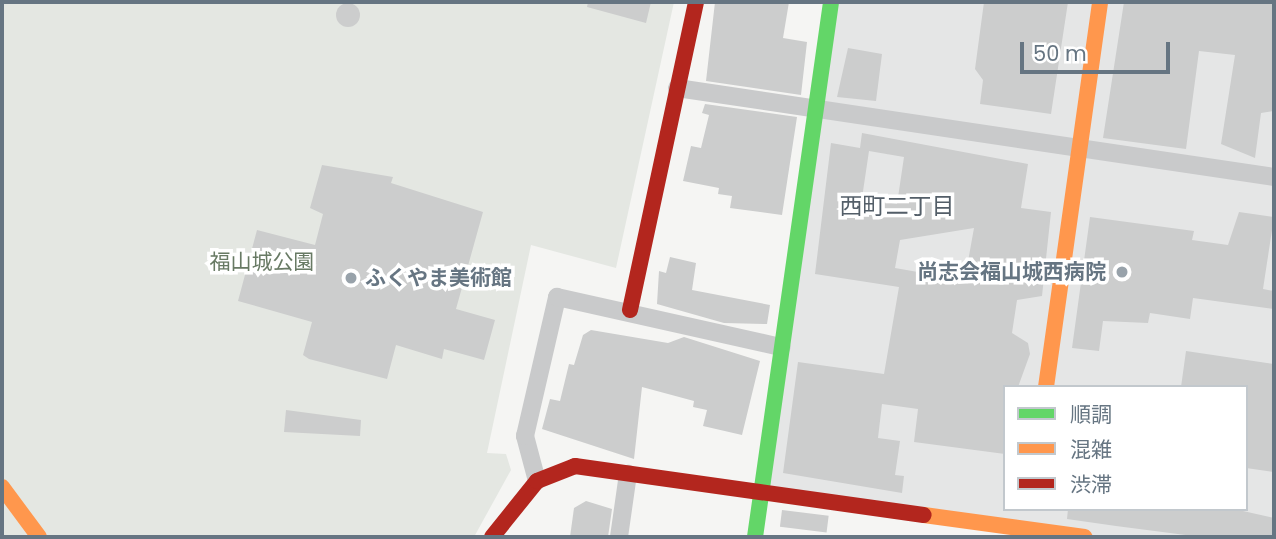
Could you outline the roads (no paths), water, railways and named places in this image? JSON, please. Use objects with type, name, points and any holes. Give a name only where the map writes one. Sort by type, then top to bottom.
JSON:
[{"type":"street","points":[[630,310],[696,2]]},
{"type":"street","points":[[755,537],[831,2]]},
{"type":"street","points":[[1046,385],[1100,2]]},
{"type":"street","points":[[677,88],[1274,177]]},
{"type":"street","points":[[537,481],[525,436],[557,297],[630,310],[781,347]]},
{"type":"street","points":[[492,537],[500,520],[537,481],[575,466],[1026,533],[1085,537]]},
{"type":"street","points":[[619,537],[628,474]]},
{"type":"street","points":[[2,487],[39,537]]},
{"type":"street","points":[[1026,533],[1030,511]]},
{"type":"place","name":"尚志会福山城西病院","points":[[1122,272]]},
{"type":"place","name":"ふくやま美術館","points":[[351,278]]},
{"type":"district","name":"西町二丁目","points":[[897,206]]},
{"type":"park label","name":"福山城公園","points":[[262,262]]}]
